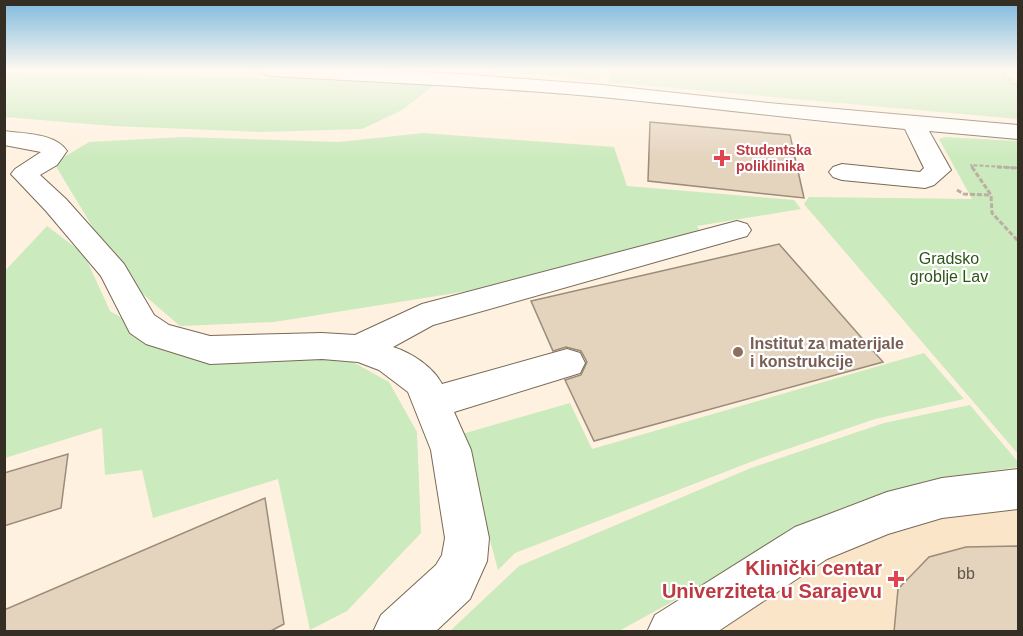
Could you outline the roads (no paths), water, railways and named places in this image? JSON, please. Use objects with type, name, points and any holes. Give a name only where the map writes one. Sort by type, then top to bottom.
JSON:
[{"type":"street","points":[[743,100],[914,124],[1018,132]]},
{"type":"street","points":[[842,172],[925,180],[938,170],[914,124]]},
{"type":"street","points":[[4,138],[47,145],[55,151],[48,160],[24,174],[56,205],[113,271],[142,324],[158,335],[210,350],[322,346],[359,349],[391,360],[423,383],[451,450],[467,538],[464,561],[453,582],[398,632]]},
{"type":"street","points":[[359,349],[422,316],[737,230]]},
{"type":"street","points":[[432,403],[567,363]]},
{"type":"street","points":[[672,632],[811,543],[887,513],[942,498],[1018,489]]},
{"type":"place","name":"Studentska poliklinika","points":[[722,158]]},
{"type":"place","name":"Institut za materijale i konstrukcije","points":[[738,352]]},
{"type":"place","name":"Klinički centar Univerziteta u Sarajevu","points":[[896,579]]},
{"type":"park label","name":"Gradsko groblje Lav","points":[[949,267]]}]
